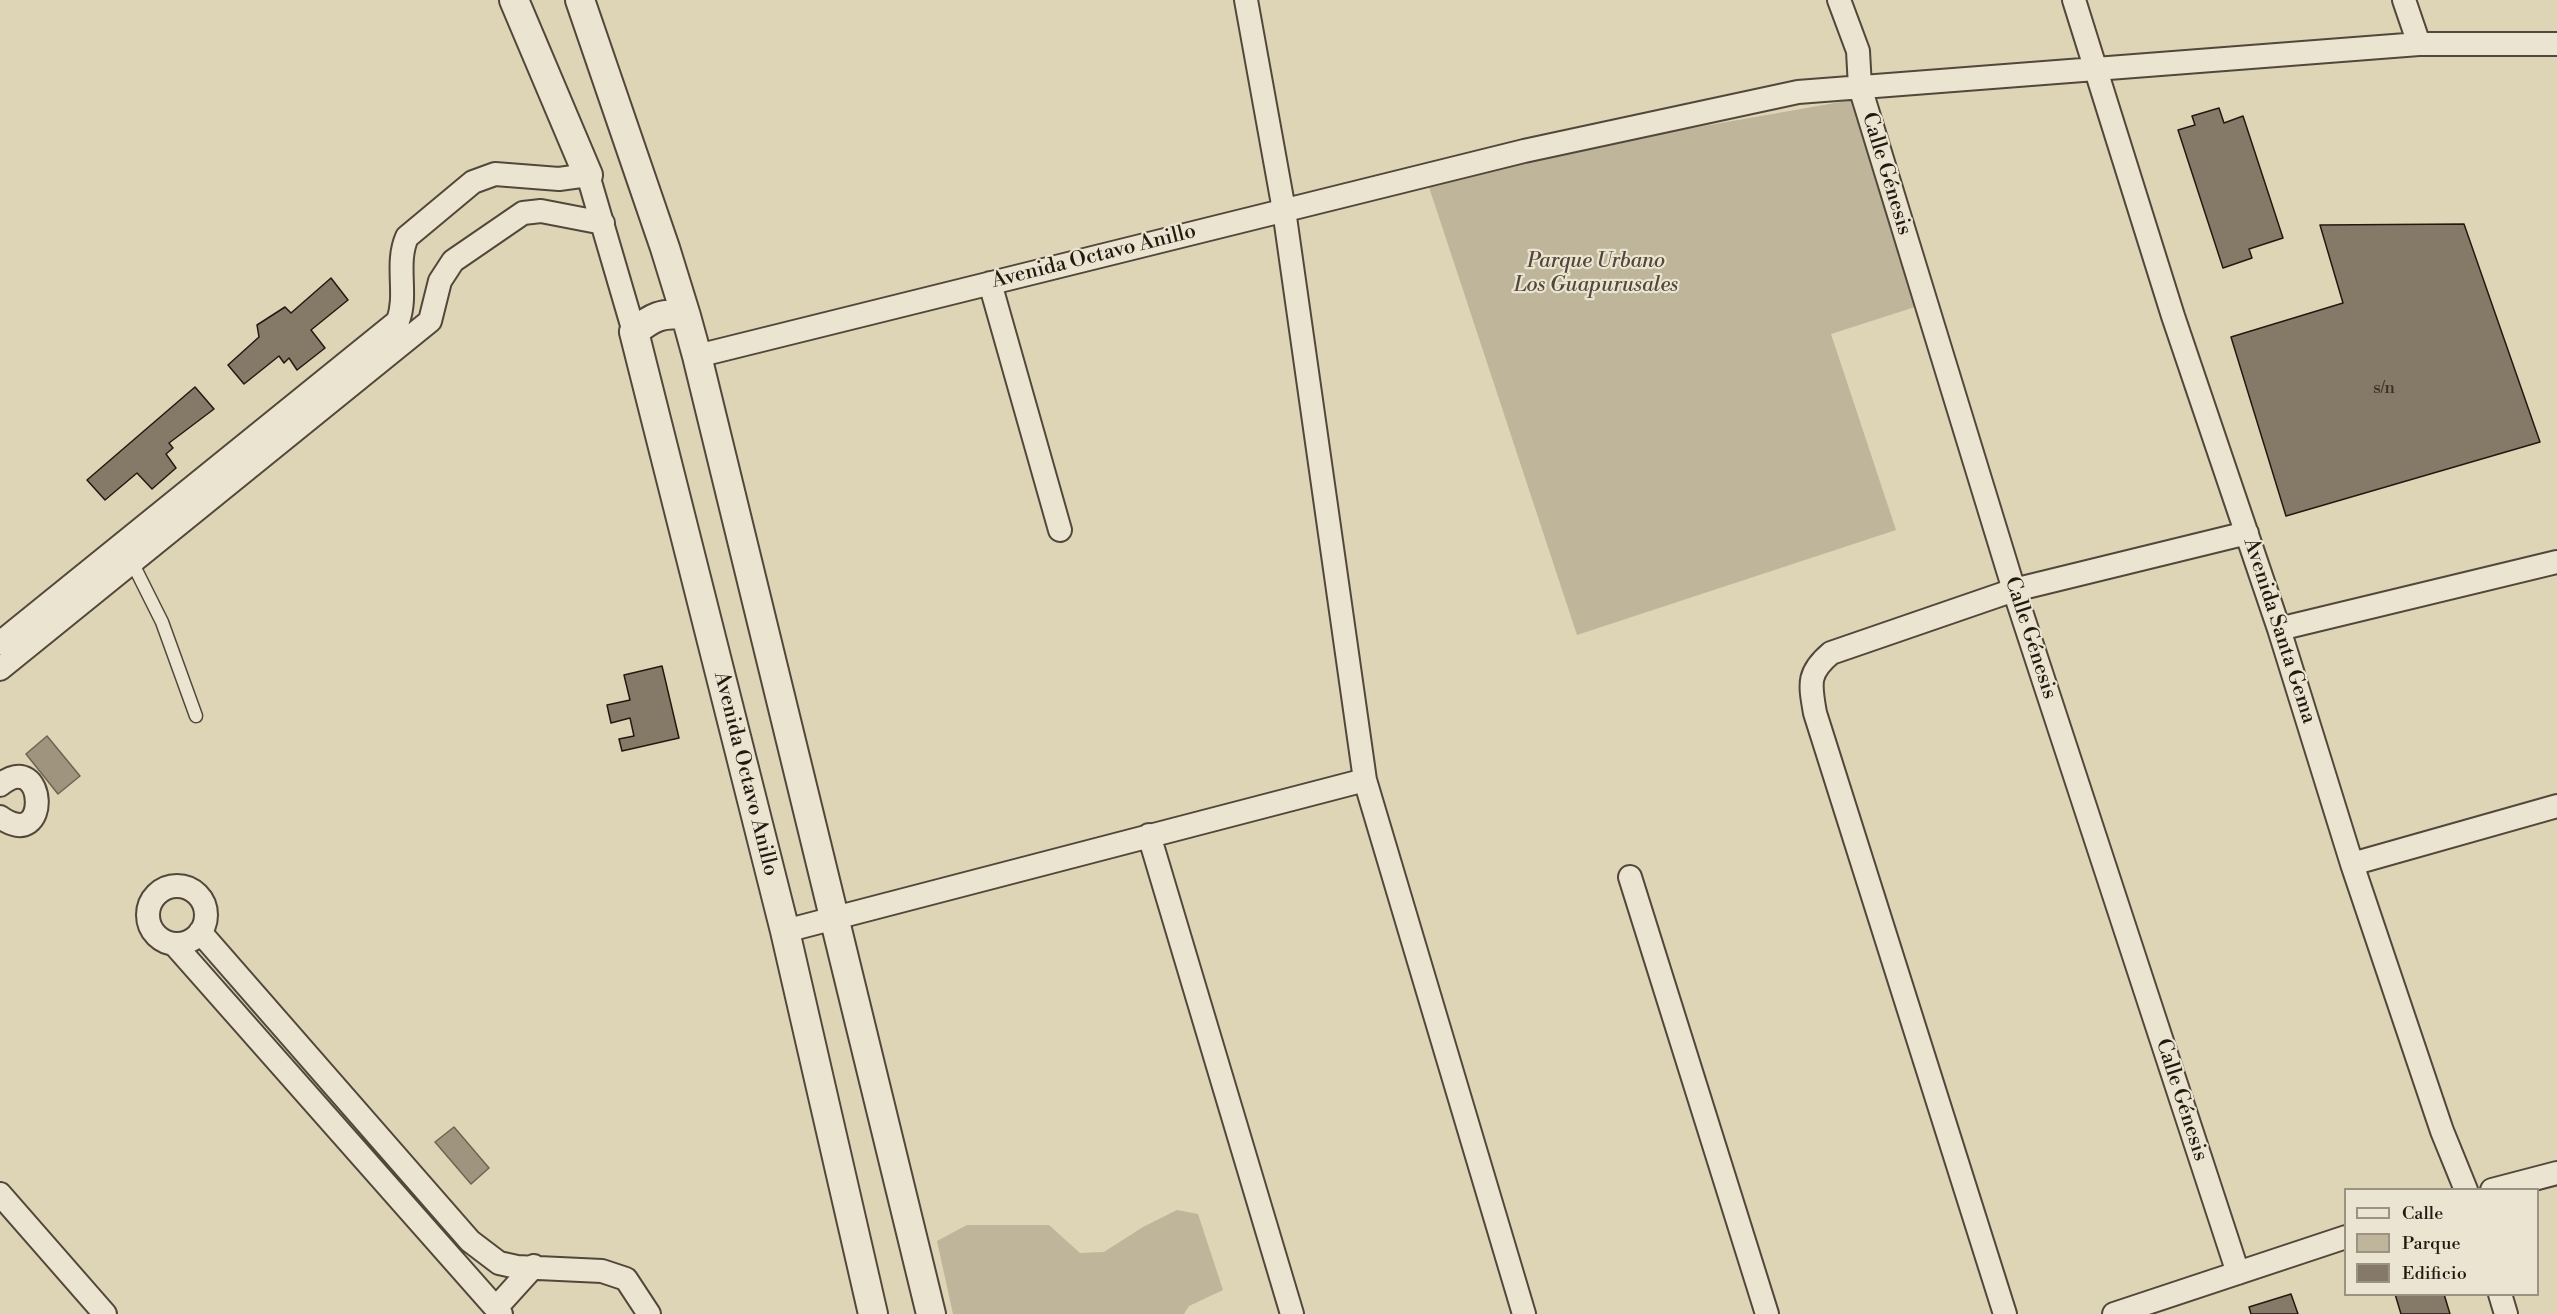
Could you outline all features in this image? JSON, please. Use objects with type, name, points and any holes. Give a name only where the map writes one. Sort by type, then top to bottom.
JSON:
[{"type":"street","points":[[514,0],[588,175],[634,332],[651,318],[662,314],[686,316]]},
{"type":"street","points":[[580,0],[662,236],[697,356],[931,1314]]},
{"type":"street","points":[[1246,0],[1284,210],[1365,780],[1524,1314]]},
{"type":"street","name":"Calle Génesis","points":[[1839,0],[1858,51],[1860,87],[2014,590],[2238,1273]]},
{"type":"street","name":"Avenida Santa Gema","points":[[2074,0],[2098,69],[2112,122],[2173,316],[2279,629],[2352,864],[2442,1131],[2465,1188]]},
{"type":"street","points":[[2404,0],[2419,44]]},
{"type":"street","name":"Avenida Octavo Anillo","points":[[697,356],[1524,151],[1798,92],[2419,44],[2557,44]]},
{"type":"street","points":[[0,643],[398,321],[402,310],[401,250],[407,237],[473,182],[495,174],[559,179],[588,175]]},
{"type":"street","points":[[0,669],[430,321],[440,281],[453,261],[523,213],[541,211],[603,223]]},
{"type":"street","points":[[990,283],[1060,530]]},
{"type":"street","name":"Avenida Octavo Anillo","points":[[634,332],[785,931],[873,1314]]},
{"type":"street","points":[[2005,1314],[1815,713],[1810,689],[1815,666],[1831,653],[2014,590],[2247,533]]},
{"type":"street","points":[[2279,629],[2557,562]]},
{"type":"street","points":[[0,817],[14,824],[22,823],[29,820],[38,809],[35,789],[24,780],[3,780]]},
{"type":"street","points":[[785,931],[1365,780]]},
{"type":"street","points":[[2352,864],[2557,806]]},
{"type":"street","points":[[1149,835],[1292,1314]]},
{"type":"street","points":[[1630,877],[1767,1314]]},
{"type":"street","points":[[174,944],[193,939],[200,932],[206,915],[200,898],[185,886],[167,887],[152,898],[148,917],[156,935],[174,944],[499,1311],[534,1266]]},
{"type":"street","points":[[200,932],[470,1241],[499,1263],[517,1267],[602,1271],[626,1279],[649,1314]]},
{"type":"street","points":[[2500,1188],[2557,1173]]},
{"type":"street","points":[[0,1194],[105,1314]]},
{"type":"street","points":[[2114,1314],[2344,1238]]},
{"type":"street","points":[[2501,1296],[2506,1314]]},
{"type":"lane","points":[[132,562],[162,622],[196,716]]},
{"type":"green space","name":"Parque Urbano Los Guapurusales","points":[[1852,100],[1915,307],[1831,334],[1896,530],[1577,635],[1425,175]]},
{"type":"green space","points":[[1177,1210],[1198,1214],[1223,1290],[1189,1306],[1184,1314],[953,1314],[937,1241],[967,1225],[1049,1225],[1080,1253],[1104,1252],[1143,1227]]},
{"type":"shaded area","points":[[47,736],[80,776],[58,794],[26,754]]},
{"type":"shaded area","points":[[454,1127],[489,1168],[471,1184],[435,1142]]},
{"type":"building","points":[[2219,108],[2224,123],[2243,116],[2283,238],[2249,249],[2252,258],[2223,268],[2178,130],[2195,125],[2192,116]]},
{"type":"building","points":[[2464,224],[2540,442],[2286,516],[2231,337],[2343,303],[2320,225]]},
{"type":"building","points":[[331,278],[348,300],[311,330],[325,348],[297,370],[289,358],[284,363],[279,356],[244,384],[228,365],[259,337],[257,325],[285,307],[291,313]]},
{"type":"building","points":[[195,387],[214,409],[169,443],[173,448],[166,454],[176,468],[152,489],[137,473],[105,500],[87,480]]},
{"type":"building","points":[[662,666],[679,738],[622,751],[619,739],[634,736],[630,718],[611,723],[607,705],[630,700],[624,675]]},
{"type":"building","points":[[2291,1294],[2298,1314],[2251,1314],[2249,1307]]},
{"type":"building","points":[[2396,1296],[2445,1296],[2450,1314],[2401,1314]]}]
